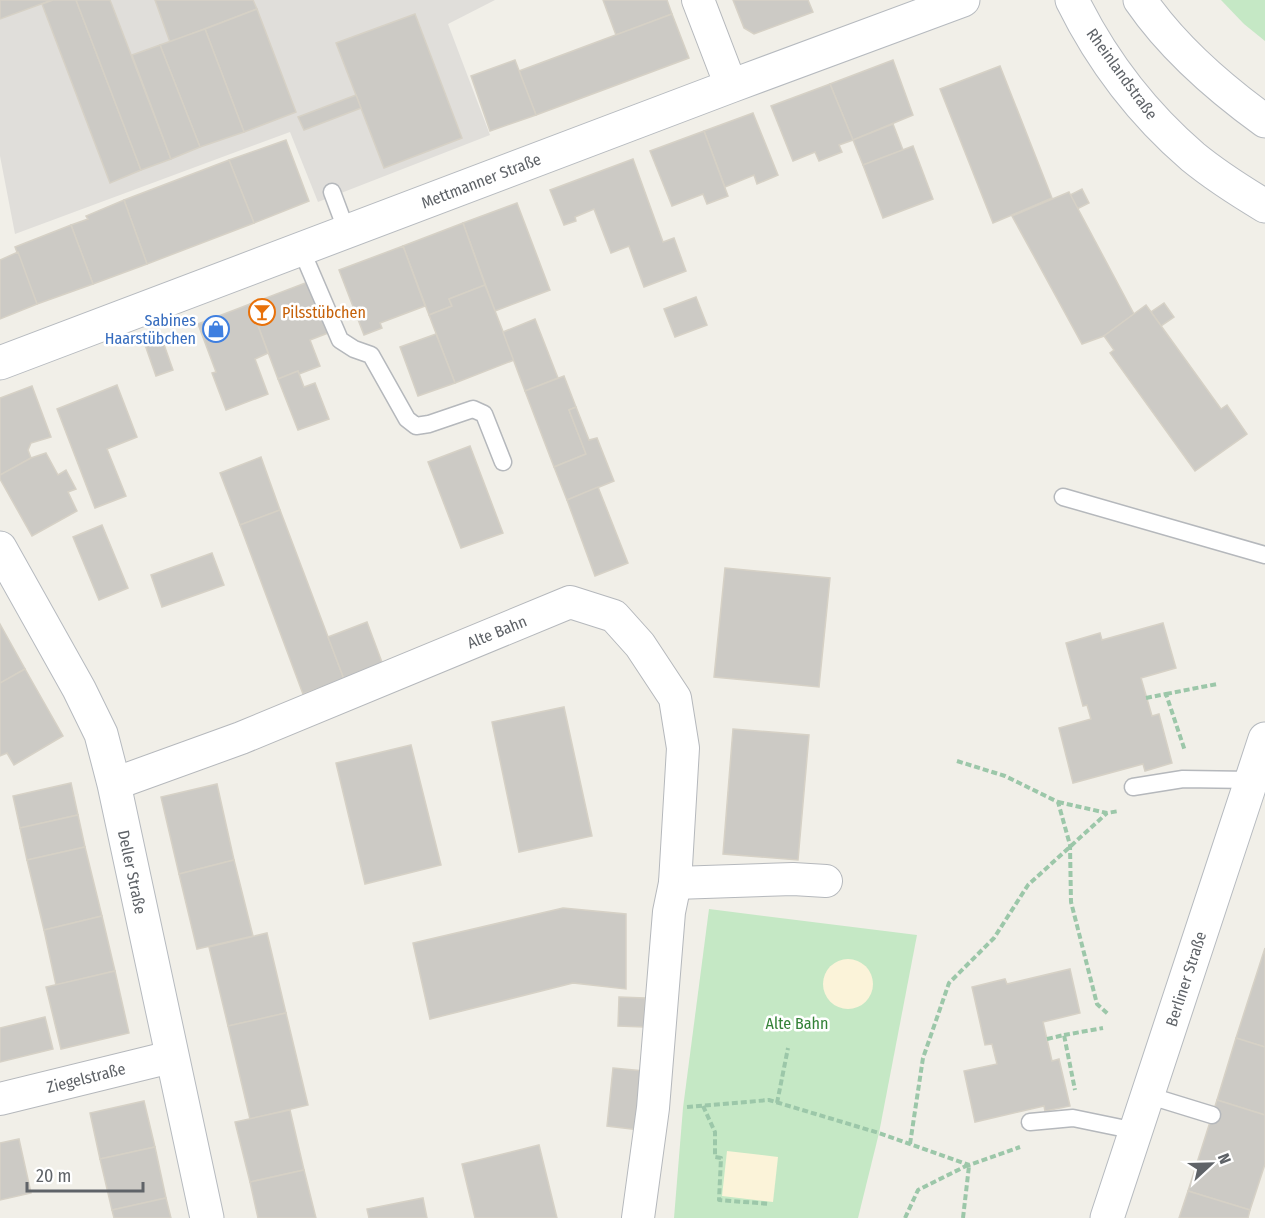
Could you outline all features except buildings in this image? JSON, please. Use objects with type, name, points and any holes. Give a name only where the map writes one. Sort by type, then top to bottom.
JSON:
[{"type":"street","points":[[698,0],[731,86]]},
{"type":"street","name":"Mettmanner Straße","points":[[0,363],[963,0]]},
{"type":"street","name":"Rheinlandstraße","points":[[1072,0],[1104,54],[1130,91],[1160,126],[1194,158],[1265,206]]},
{"type":"street","points":[[1140,0],[1192,60],[1231,96],[1265,121]]},
{"type":"street","name":"Deller Straße","points":[[0,548],[79,689],[101,734],[114,784],[207,1218]]},
{"type":"street","name":"Alte Bahn","points":[[114,784],[241,738],[570,603],[614,616],[640,645],[675,698],[683,748],[675,883],[669,912],[653,1108],[638,1218]]},
{"type":"street","name":"Berliner Straße","points":[[1107,1218],[1265,739]]},
{"type":"street","points":[[675,883],[826,880]]},
{"type":"street","name":"Ziegelstraße","points":[[0,1099],[171,1057]]},
{"type":"lane","points":[[332,192],[347,232]]},
{"type":"lane","points":[[301,249],[340,340],[371,356],[407,419],[416,426],[473,409],[484,414],[503,462]]},
{"type":"lane","points":[[1063,496],[1265,555]]},
{"type":"lane","points":[[1133,787],[1183,779],[1252,780]]},
{"type":"lane","points":[[1148,1095],[1212,1114]]},
{"type":"lane","points":[[1030,1122],[1072,1118],[1136,1131]]},
{"type":"path","points":[[1146,698],[1217,684]]},
{"type":"path","points":[[1166,694],[1186,753]]},
{"type":"path","points":[[957,761],[1005,776],[1058,802],[1070,845],[1071,902],[1097,1005],[1108,1014]]},
{"type":"path","points":[[910,1144],[923,1058],[949,983],[994,938],[1028,885],[1107,813]]},
{"type":"path","points":[[1047,1039],[1103,1028]]},
{"type":"path","points":[[1064,1035],[1075,1092]]},
{"type":"path","points":[[777,1103],[788,1048]]},
{"type":"path","points":[[653,1108],[770,1100],[969,1165]]},
{"type":"path","points":[[703,1106],[715,1132],[715,1157],[721,1158],[720,1200],[770,1204]]},
{"type":"path","points":[[905,1218],[918,1190],[969,1165],[1023,1146]]},
{"type":"path","points":[[963,1218],[969,1165]]},
{"type":"shaded area","points":[[0,0],[495,0],[448,24],[490,135],[318,202],[290,132],[15,234],[0,156]]},
{"type":"green space","points":[[1221,0],[1265,0],[1265,41],[1244,24]]},
{"type":"green space","name":"Alte Bahn","points":[[709,909],[917,935],[879,1133],[858,1218],[674,1218],[683,1108]]},
{"type":"sand","points":[[843,959],[853,959],[866,966],[873,979],[873,989],[866,1002],[853,1009],[843,1009],[834,1005],[827,998],[823,989],[823,979],[827,970],[834,963]]},
{"type":"sand","points":[[727,1151],[778,1157],[773,1202],[722,1196]]},
{"type":"place","name":"Pilsstübchen","points":[[262,312]]},
{"type":"place","name":"Sabines Haarstübchen","points":[[216,329]]}]
